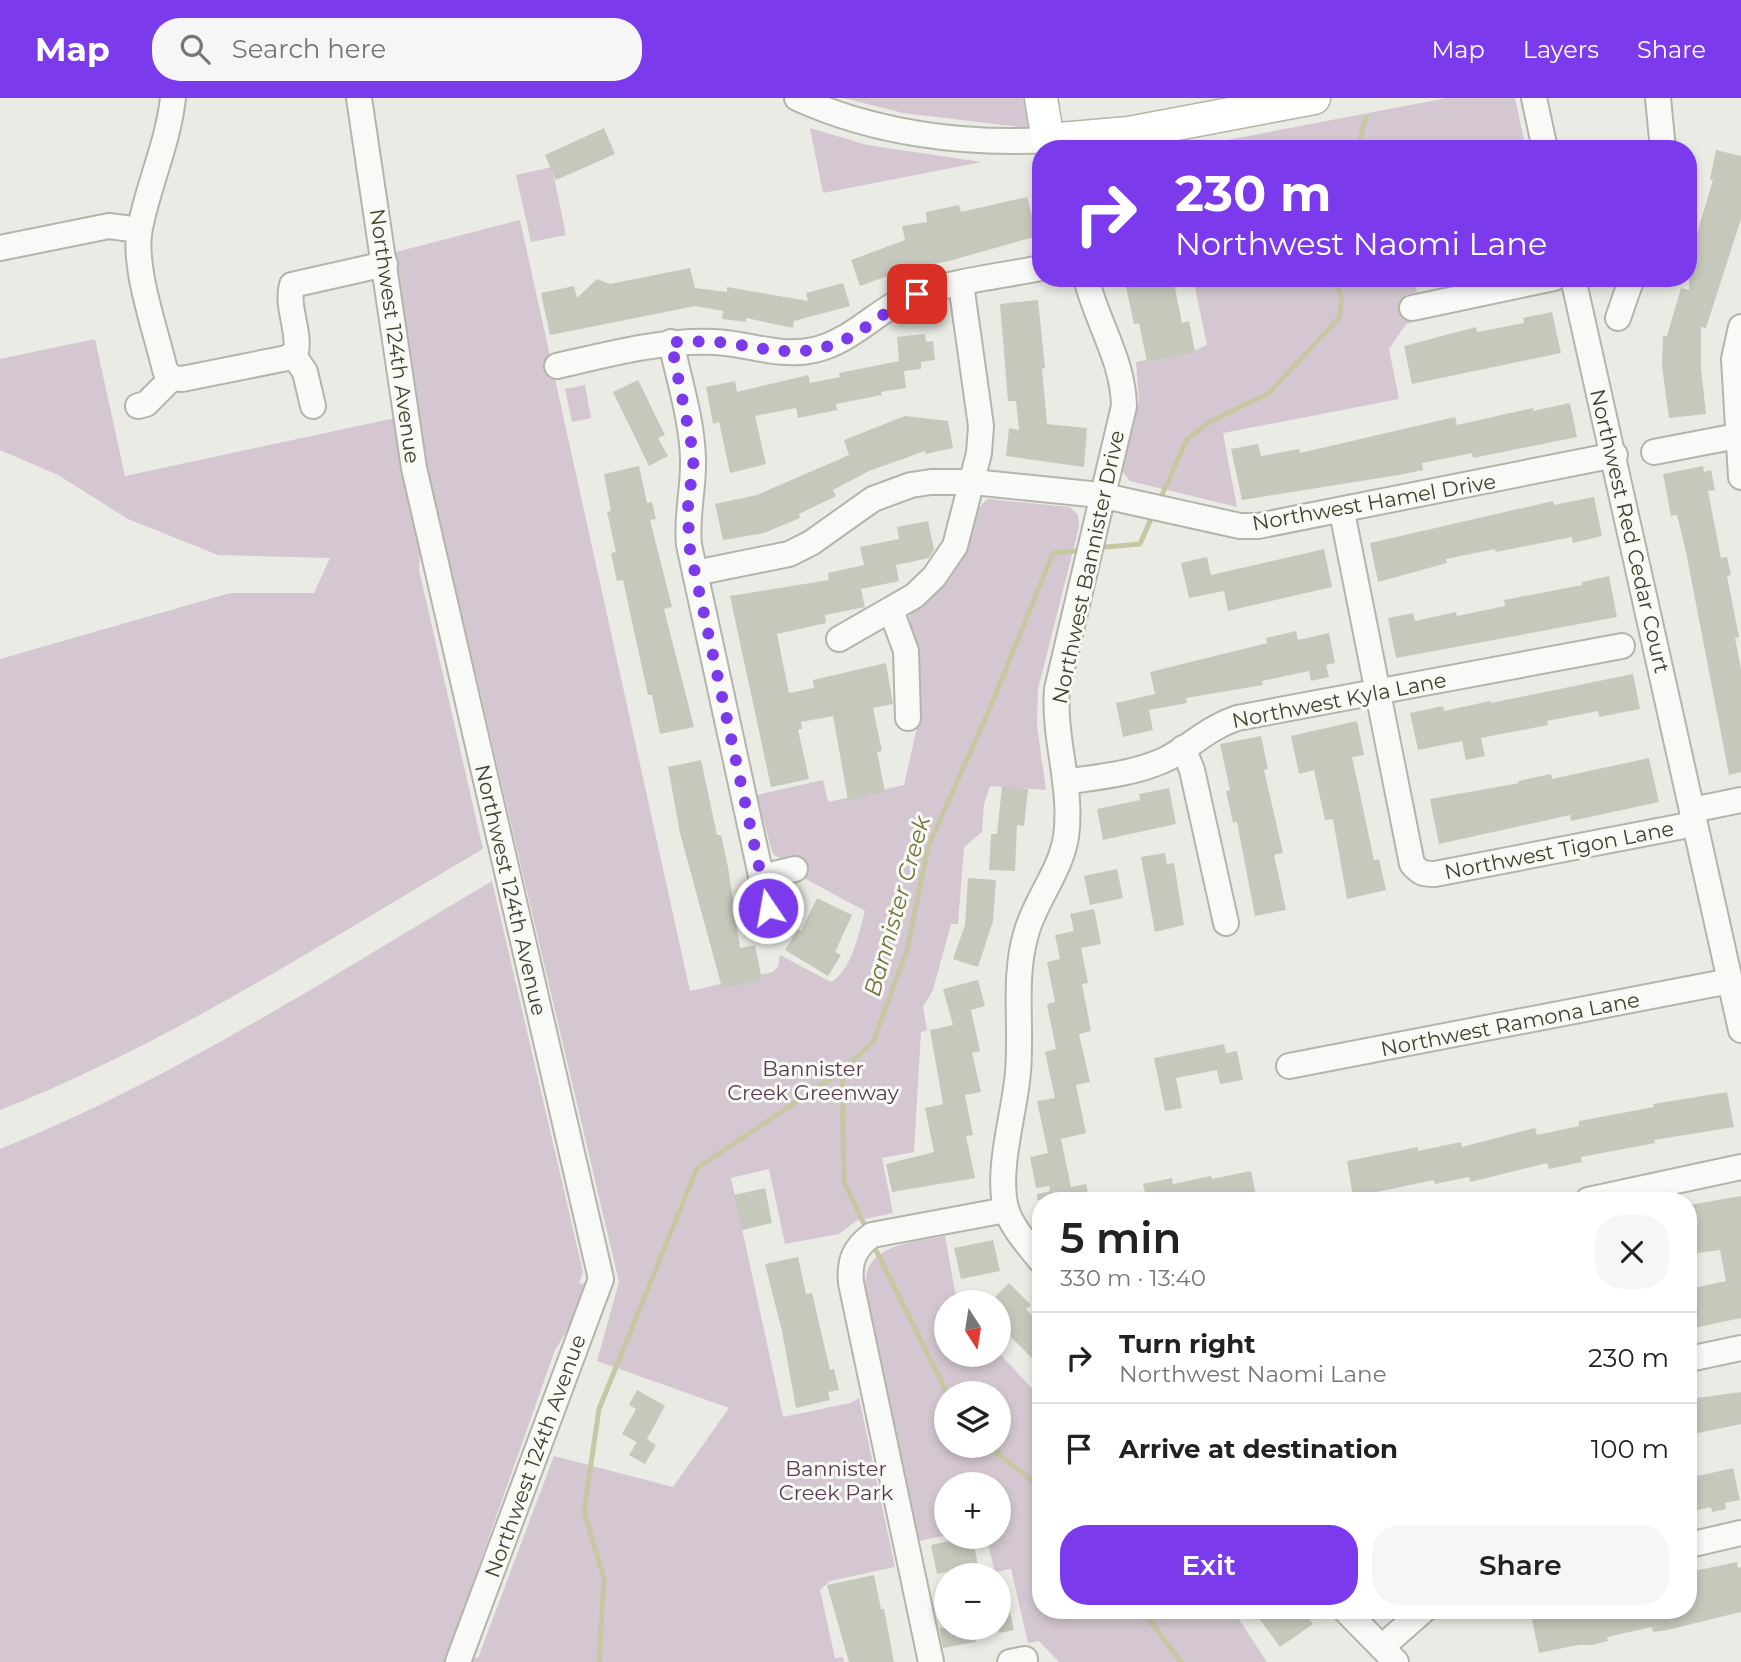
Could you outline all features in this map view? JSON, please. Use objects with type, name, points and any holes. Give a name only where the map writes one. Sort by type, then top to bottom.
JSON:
[{"type":"main road","points":[[1041,98],[1048,140]]},
{"type":"main road","points":[[1082,140],[1314,98]]},
{"type":"street","points":[[172,378],[165,370],[142,269],[139,230],[164,152],[173,98]]},
{"type":"street","name":"Northwest 124th Avenue","points":[[359,98],[414,468],[600,1279],[458,1662]]},
{"type":"street","points":[[797,98],[860,121],[924,134],[1032,144]]},
{"type":"street","points":[[1534,98],[1543,140]]},
{"type":"street","points":[[1658,98],[1663,140]]},
{"type":"street","points":[[0,248],[109,226],[139,230]]},
{"type":"street","points":[[138,406],[146,404],[172,378],[195,377],[287,358],[293,354],[297,344],[289,295],[292,285],[385,264]]},
{"type":"street","points":[[557,366],[671,342],[717,342],[787,353],[815,350],[843,341],[896,304],[917,294],[1032,270]]},
{"type":"street","points":[[839,639],[914,596],[934,577],[955,546],[973,482],[981,426],[961,284]]},
{"type":"street","name":"Northwest Bannister Drive","points":[[1006,1210],[1003,1183],[1018,1070],[1021,954],[1033,915],[1054,876],[1061,856],[1067,820],[1066,782],[1056,726],[1056,689],[1095,534],[1100,495],[1124,406],[1123,387],[1110,336],[1091,299],[1088,287]]},
{"type":"street","points":[[1412,308],[1511,287]]},
{"type":"street","name":"Northwest Red Cedar Court","points":[[1575,287],[1615,455],[1741,1030]]},
{"type":"street","points":[[1618,318],[1629,287]]},
{"type":"street","points":[[1741,327],[1734,359],[1741,477]]},
{"type":"street","points":[[671,342],[691,433],[693,474],[687,528],[768,908]]},
{"type":"street","points":[[293,354],[305,372],[313,406]]},
{"type":"street","points":[[1654,452],[1737,436]]},
{"type":"street","name":"Northwest Hamel Drive","points":[[695,573],[789,554],[811,544],[873,499],[901,488],[931,482],[973,482],[1100,495],[1240,526],[1274,524],[1342,512],[1615,455]]},
{"type":"street","points":[[1342,512],[1377,690]]},
{"type":"street","points":[[891,610],[906,651],[908,718]]},
{"type":"street","name":"Northwest Kyla Lane","points":[[1066,782],[1143,768],[1183,748],[1215,726],[1237,718],[1622,646]]},
{"type":"street","name":"Northwest Tigon Lane","points":[[1377,690],[1412,864],[1423,874],[1693,817],[1741,800]]},
{"type":"street","points":[[1183,748],[1192,770],[1226,923]]},
{"type":"street","points":[[761,877],[795,869]]},
{"type":"street","name":"Northwest Ramona Lane","points":[[1290,1066],[1730,981]]},
{"type":"street","points":[[1625,1192],[1741,1167]]},
{"type":"street","points":[[931,1662],[851,1283],[851,1260],[856,1250],[872,1235],[1006,1210],[1032,1248]]},
{"type":"street","points":[[1697,1357],[1741,1348]]},
{"type":"street","points":[[1697,1543],[1741,1533]]},
{"type":"street","points":[[1354,1619],[1389,1654],[1417,1619]]},
{"type":"green space","points":[[843,98],[1026,98],[1028,128],[903,113]]},
{"type":"green space","points":[[1447,98],[1515,98],[1524,140],[1227,140]]},
{"type":"green space","points":[[810,128],[867,145],[982,162],[823,193]]},
{"type":"green space","points":[[552,167],[566,235],[531,242],[516,175]]},
{"type":"green space","points":[[520,220],[690,991],[773,972],[778,967],[780,955],[831,982],[844,969],[854,950],[865,911],[802,877],[797,861],[777,857],[772,852],[757,795],[823,780],[828,802],[904,785],[917,727],[919,689],[909,617],[977,509],[988,499],[1070,507],[1078,515],[1079,527],[1038,689],[1037,726],[1046,790],[990,786],[984,804],[982,832],[964,847],[958,924],[951,924],[933,990],[923,1007],[927,1030],[921,1032],[914,1152],[882,1158],[893,1213],[856,1221],[839,1234],[785,1244],[769,1169],[731,1178],[783,1417],[850,1403],[859,1398],[895,1567],[830,1581],[820,1590],[835,1658],[843,1657],[844,1662],[0,1662],[0,1149],[64,1122],[189,1059],[492,881],[583,1272],[579,1284],[588,1283],[572,1323],[555,1350],[459,1622],[464,1655],[478,1658],[554,1456],[673,1487],[729,1408],[597,1361],[619,1282],[426,463],[392,253]]},
{"type":"green space","points":[[1195,287],[1416,287],[1417,292],[1405,295],[1411,323],[1406,324],[1389,349],[1399,399],[1223,433],[1237,507],[1130,481],[1121,470],[1139,401],[1136,362],[1196,350],[1207,345]]},
{"type":"green space","points":[[95,339],[125,476],[395,418],[421,545],[419,570],[483,849],[186,1022],[125,1054],[0,1110],[0,659],[230,593],[314,593],[330,558],[218,555],[128,519],[58,475],[0,450],[0,359]]},
{"type":"green space","points":[[585,385],[591,418],[572,422],[565,389]]},
{"type":"green space","points":[[945,1236],[955,1290],[934,1290],[934,1367],[1012,1367],[1032,1388],[1032,1619],[1239,1619],[1267,1662],[1059,1662],[1039,1641],[1028,1643],[1011,1563],[993,1563],[989,1549],[1011,1549],[1011,1472],[934,1472],[934,1538],[919,1541],[866,1291],[866,1275],[871,1264],[890,1248]]},
{"type":"building","points":[[604,128],[615,154],[556,180],[545,155]]},
{"type":"building","points":[[1716,150],[1741,156],[1741,219],[1706,328],[1701,327],[1701,368],[1706,414],[1669,418],[1662,366],[1663,336],[1667,336],[1681,288],[1689,290],[1689,287],[1697,287],[1697,233],[1713,180],[1710,179]]},
{"type":"building","points":[[1027,197],[1032,216],[1032,237],[949,261],[895,271],[896,273],[860,286],[851,260],[905,240],[902,226],[927,222],[926,212],[959,205],[961,212]]},
{"type":"building","points":[[690,268],[695,288],[727,292],[727,287],[808,301],[806,293],[843,283],[850,306],[794,321],[793,328],[746,318],[746,322],[722,319],[723,311],[695,306],[550,335],[541,293],[574,286],[577,298],[597,279],[610,284]]},
{"type":"building","points":[[1126,287],[1175,287],[1182,323],[1189,321],[1195,352],[1147,362],[1139,323],[1134,324]]},
{"type":"building","points":[[1038,300],[1047,424],[1087,428],[1084,467],[1006,456],[1009,428],[1019,430],[1016,401],[1008,401],[1000,304]]},
{"type":"building","points":[[1552,312],[1561,353],[1412,384],[1404,346],[1476,327],[1477,332],[1524,323],[1523,318]]},
{"type":"building","points":[[925,334],[926,342],[933,341],[935,360],[921,362],[921,369],[904,371],[906,388],[836,404],[837,410],[798,418],[796,408],[755,416],[766,464],[730,473],[719,422],[713,424],[706,387],[735,381],[737,392],[808,375],[810,383],[840,377],[839,373],[899,361],[897,337]]},
{"type":"building","points":[[638,380],[665,435],[658,438],[668,456],[649,466],[613,392]]},
{"type":"building","points":[[1570,403],[1577,437],[1473,458],[1472,453],[1422,463],[1423,470],[1399,475],[1242,500],[1231,449],[1258,444],[1261,456],[1299,449],[1300,453],[1455,417],[1457,425],[1533,408],[1533,411]]},
{"type":"building","points":[[905,416],[948,421],[953,448],[925,454],[925,451],[869,471],[833,490],[836,496],[799,514],[800,518],[764,533],[723,540],[715,504],[757,495],[849,455],[844,440]]},
{"type":"building","points":[[639,466],[647,503],[652,502],[656,519],[650,520],[672,607],[664,609],[694,727],[660,734],[652,695],[648,695],[623,580],[617,581],[611,553],[616,552],[607,512],[611,511],[604,474]]},
{"type":"building","points":[[1703,466],[1704,472],[1711,470],[1715,490],[1708,491],[1721,558],[1727,557],[1731,575],[1727,576],[1739,637],[1735,638],[1741,669],[1741,772],[1729,775],[1686,552],[1677,515],[1671,516],[1663,474]]},
{"type":"building","points":[[1594,497],[1602,536],[1573,543],[1572,537],[1446,559],[1447,563],[1378,582],[1370,543],[1553,501],[1554,505]]},
{"type":"building","points":[[928,521],[934,550],[929,558],[896,565],[899,581],[861,589],[865,607],[825,615],[826,623],[777,634],[789,693],[814,688],[813,680],[886,663],[893,704],[873,708],[882,751],[877,752],[885,792],[848,800],[833,716],[801,722],[802,729],[798,730],[809,779],[771,787],[730,596],[829,580],[828,573],[864,565],[860,547],[899,539],[897,527]]},
{"type":"building","points":[[1324,549],[1332,587],[1228,611],[1224,591],[1189,598],[1181,563],[1207,557],[1211,575]]},
{"type":"building","points":[[1609,576],[1617,617],[1396,658],[1388,618],[1413,613],[1415,621],[1456,612],[1457,616],[1505,606],[1504,600],[1582,585],[1582,582]]},
{"type":"building","points":[[1296,631],[1298,640],[1329,633],[1335,663],[1326,665],[1329,677],[1311,681],[1309,671],[1262,681],[1263,685],[1186,698],[1187,703],[1149,710],[1153,730],[1123,737],[1116,703],[1155,694],[1150,672],[1267,643],[1266,638]]},
{"type":"building","points":[[1633,674],[1640,709],[1599,717],[1598,711],[1547,721],[1548,725],[1481,738],[1485,756],[1466,760],[1462,741],[1418,750],[1410,713],[1443,706],[1444,711],[1490,701],[1491,703]]},
{"type":"building","points":[[1357,721],[1364,755],[1352,757],[1374,860],[1379,859],[1386,890],[1347,899],[1333,819],[1325,820],[1314,770],[1299,774],[1291,736]]},
{"type":"building","points":[[1261,736],[1268,769],[1264,770],[1283,853],[1274,855],[1286,910],[1255,916],[1237,822],[1233,823],[1226,791],[1230,790],[1220,744]]},
{"type":"building","points":[[1649,758],[1659,802],[1571,821],[1570,815],[1439,844],[1430,799],[1519,783],[1518,781],[1551,774],[1552,779]]},
{"type":"building","points":[[701,760],[717,835],[721,835],[728,867],[740,948],[755,945],[762,980],[722,988],[680,833],[668,767]]},
{"type":"building","points":[[1002,786],[1028,789],[1024,826],[1017,825],[1015,871],[989,870],[991,834],[997,834]]},
{"type":"building","points":[[1169,788],[1176,824],[1103,840],[1097,809],[1140,800],[1139,794]]},
{"type":"building","points":[[1165,853],[1167,864],[1174,863],[1184,925],[1155,932],[1141,857]]},
{"type":"building","points":[[1117,869],[1123,898],[1090,905],[1084,876]]},
{"type":"building","points":[[968,878],[996,880],[993,921],[978,967],[953,959],[965,925]]},
{"type":"building","points":[[817,898],[852,915],[835,952],[841,955],[828,976],[785,950],[798,929],[801,931]]},
{"type":"building","points":[[1094,909],[1101,944],[1081,948],[1088,983],[1082,984],[1091,1031],[1079,1034],[1090,1082],[1076,1085],[1086,1133],[1061,1139],[1071,1187],[1086,1184],[1088,1192],[1046,1192],[1050,1191],[1049,1186],[1036,1188],[1030,1157],[1048,1153],[1037,1101],[1055,1098],[1045,1052],[1056,1049],[1047,1004],[1055,1002],[1047,962],[1060,959],[1055,935],[1074,931],[1070,914]]},
{"type":"building","points":[[978,980],[985,1006],[971,1010],[980,1051],[972,1053],[981,1092],[965,1095],[973,1135],[966,1136],[975,1178],[892,1192],[886,1164],[934,1152],[925,1108],[943,1104],[930,1030],[953,1025],[943,989]]},
{"type":"building","points":[[1224,1044],[1226,1053],[1237,1051],[1243,1080],[1220,1084],[1217,1070],[1176,1078],[1182,1108],[1165,1111],[1154,1058]]},
{"type":"building","points":[[1727,1092],[1734,1127],[1654,1140],[1655,1143],[1581,1157],[1582,1162],[1549,1169],[1547,1163],[1470,1182],[1469,1177],[1435,1184],[1434,1180],[1377,1192],[1352,1192],[1347,1161],[1418,1147],[1418,1151],[1461,1142],[1462,1147],[1535,1128],[1537,1135],[1579,1126],[1579,1121],[1654,1107],[1653,1104]]},
{"type":"building","points":[[1251,1171],[1255,1192],[1145,1192],[1143,1184],[1172,1178],[1173,1184],[1211,1176],[1212,1179]]},
{"type":"building","points":[[765,1188],[772,1223],[742,1230],[734,1195]]},
{"type":"building","points":[[1741,1196],[1741,1318],[1697,1327],[1697,1287],[1726,1281],[1720,1250],[1697,1253],[1697,1204]]},
{"type":"building","points":[[993,1240],[1000,1271],[961,1279],[954,1248]]},
{"type":"building","points":[[798,1257],[806,1294],[812,1293],[830,1370],[834,1369],[839,1390],[828,1392],[830,1400],[796,1408],[782,1331],[765,1264]]},
{"type":"building","points":[[1009,1283],[1031,1305],[1026,1309],[1032,1315],[1032,1358],[1012,1338],[1012,1290],[1002,1290]]},
{"type":"building","points":[[637,1390],[665,1406],[647,1439],[656,1445],[645,1464],[629,1455],[637,1442],[622,1434],[636,1409],[629,1405]]},
{"type":"building","points":[[1741,1392],[1741,1424],[1697,1433],[1697,1398]]},
{"type":"building","points":[[1733,1468],[1740,1500],[1725,1503],[1726,1509],[1712,1512],[1711,1507],[1697,1510],[1697,1476]]},
{"type":"building","points":[[934,1544],[934,1549],[975,1549],[978,1563],[935,1563],[931,1545]]},
{"type":"building","points":[[1737,1562],[1738,1568],[1741,1567],[1741,1612],[1667,1630],[1653,1632],[1652,1627],[1607,1637],[1608,1641],[1592,1645],[1539,1653],[1532,1619],[1697,1619],[1697,1570]]},
{"type":"building","points":[[874,1575],[881,1609],[884,1609],[894,1662],[849,1662],[827,1585]]},
{"type":"building","points":[[1259,1619],[1309,1619],[1313,1624],[1280,1647]]},
{"type":"building","points":[[941,1640],[976,1642],[943,1648]]},
{"type":"waterway","name":"Bannister Creek","points":[[1360,140],[1366,118]]},
{"type":"waterway","name":"Bannister Creek","points":[[1162,495],[1187,439],[1211,421],[1268,394],[1339,318],[1342,297],[1337,287]]},
{"type":"waterway","name":"Bannister Creek","points":[[1106,547],[1140,544],[1150,521]]},
{"type":"waterway","name":"Bannister Creek","points":[[599,1662],[604,1578],[584,1512],[599,1409],[697,1168],[842,1071],[873,1042],[907,950],[928,847],[990,708],[1053,553],[1077,551]]},
{"type":"waterway","points":[[842,1071],[844,1182],[864,1224]]},
{"type":"waterway","points":[[876,1250],[941,1381]]},
{"type":"waterway","points":[[1004,1458],[1032,1481]]},
{"type":"waterway","points":[[1149,1619],[1181,1662]]},
{"type":"route","points":[[768,908],[689,545],[688,507],[694,457],[671,342],[717,342],[787,353],[815,350],[843,341],[896,304],[917,294]]},
{"type":"park label","name":"Bannister Creek Greenway","points":[[813,1080]]},
{"type":"park label","name":"Bannister Creek Park","points":[[836,1480]]}]
